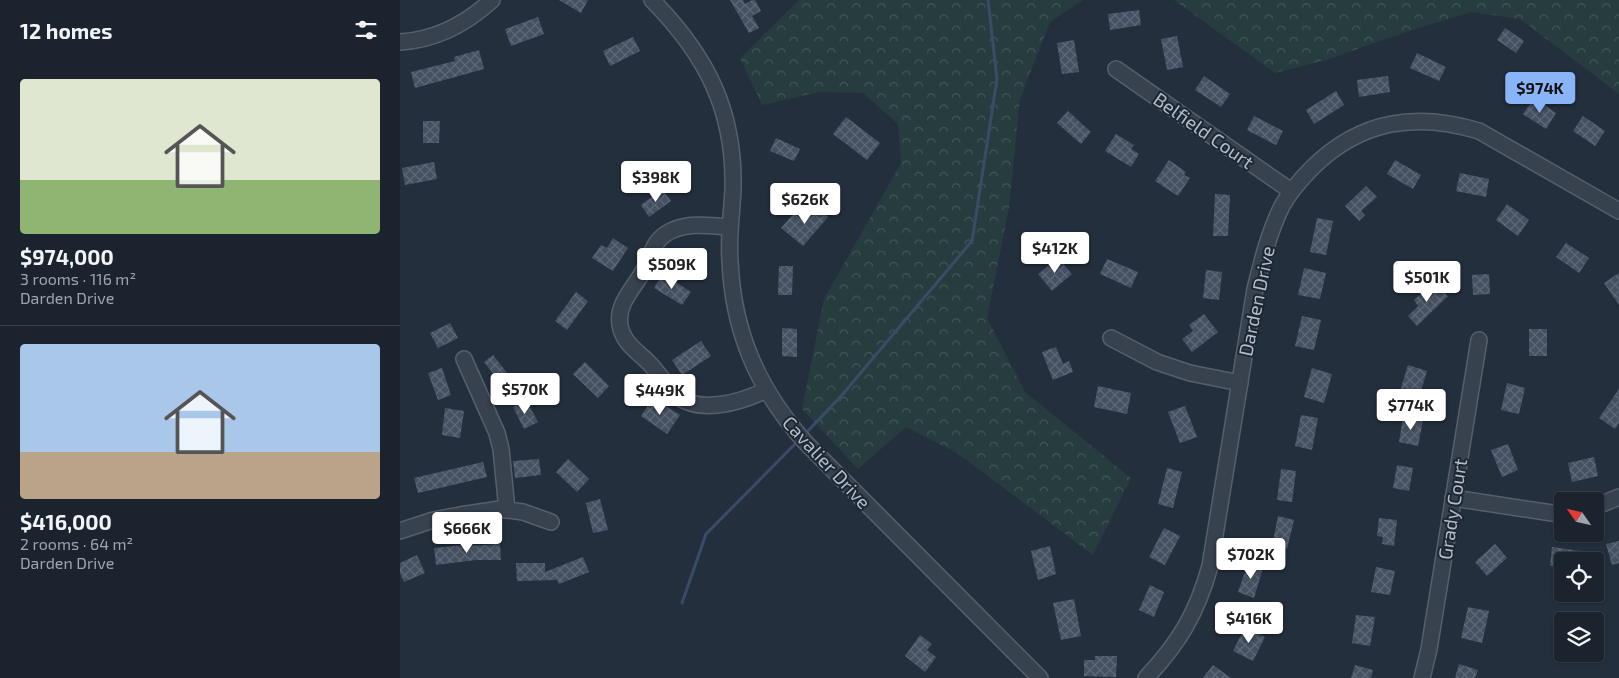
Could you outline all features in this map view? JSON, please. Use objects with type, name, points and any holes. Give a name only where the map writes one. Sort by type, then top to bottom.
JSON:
[{"type":"street","points":[[400,42],[430,38],[450,30],[468,20],[492,0]]},
{"type":"street","name":"Cavalier Drive","points":[[652,0],[689,43],[710,75],[724,114],[733,164],[730,228],[732,290],[746,345],[755,369],[766,390],[788,423],[805,442],[1040,678]]},
{"type":"street","name":"Belfield Court","points":[[1116,69],[1291,191]]},
{"type":"street","name":"Darden Drive","points":[[1146,678],[1173,647],[1186,628],[1203,589],[1210,566],[1254,289],[1276,218],[1291,191],[1322,158],[1343,143],[1382,125],[1420,121],[1458,125],[1479,131],[1619,212]]},
{"type":"street","points":[[730,228],[695,225],[672,231],[662,237],[657,242],[644,270],[625,298],[619,314],[620,325],[623,337],[629,346],[659,373],[682,400],[690,403],[716,405],[742,400],[766,390]]},
{"type":"street","points":[[1111,338],[1157,362],[1190,373],[1240,383]]},
{"type":"street","name":"Grady Court","points":[[1422,678],[1429,649],[1479,340]]},
{"type":"street","points":[[464,359],[497,433],[501,449],[507,510]]},
{"type":"street","points":[[1604,503],[1619,497]]},
{"type":"street","points":[[1453,498],[1554,514]]},
{"type":"street","points":[[400,531],[433,520],[460,514],[507,510],[531,514],[551,522]]},
{"type":"green space","points":[[799,0],[1083,0],[1050,22],[1020,99],[1009,208],[987,318],[1025,392],[1131,478],[1093,555],[957,453],[906,427],[858,469],[802,409],[824,299],[901,163],[898,124],[863,93],[819,92],[762,105],[740,58]]},
{"type":"green space","points":[[1174,0],[1619,0],[1619,94],[1520,19],[1471,12],[1326,60],[1275,73]]},
{"type":"building","points":[[559,0],[588,0],[581,13]]},
{"type":"building","points":[[730,0],[743,0],[745,4],[755,0],[761,11],[752,16],[759,28],[749,33]]},
{"type":"building","points":[[1139,10],[1141,25],[1110,30],[1108,14]]},
{"type":"building","points":[[538,17],[544,34],[511,46],[505,29]]},
{"type":"building","points":[[1505,28],[1524,41],[1516,53],[1497,40]]},
{"type":"building","points":[[1177,36],[1183,67],[1167,70],[1161,39]]},
{"type":"building","points":[[633,37],[640,51],[610,66],[603,51]]},
{"type":"building","points":[[1074,40],[1079,72],[1062,74],[1057,43]]},
{"type":"building","points":[[479,50],[484,69],[415,88],[411,72],[455,61],[454,57]]},
{"type":"building","points":[[1417,53],[1446,67],[1439,81],[1410,68]]},
{"type":"building","points":[[1204,76],[1230,94],[1221,107],[1195,90]]},
{"type":"building","points":[[1388,76],[1390,92],[1359,97],[1357,80]]},
{"type":"building","points":[[1336,91],[1344,105],[1314,124],[1306,110]]},
{"type":"building","points":[[1534,98],[1556,113],[1546,129],[1523,114]]},
{"type":"building","points":[[1068,111],[1091,132],[1081,144],[1057,123]]},
{"type":"building","points":[[1254,116],[1283,131],[1276,145],[1247,130]]},
{"type":"building","points":[[1583,116],[1605,131],[1595,146],[1573,131]]},
{"type":"building","points":[[846,117],[880,143],[867,160],[833,134]]},
{"type":"building","points":[[423,121],[440,121],[439,143],[423,143]]},
{"type":"building","points":[[1116,134],[1134,145],[1131,149],[1139,154],[1131,167],[1105,151]]},
{"type":"building","points":[[776,138],[800,149],[794,161],[770,151]]},
{"type":"building","points":[[1169,160],[1186,172],[1184,175],[1190,178],[1178,196],[1155,181]]},
{"type":"building","points":[[1395,160],[1421,175],[1413,189],[1387,174]]},
{"type":"building","points":[[434,162],[437,179],[405,185],[402,168]]},
{"type":"building","points":[[1460,173],[1489,179],[1486,197],[1456,191]]},
{"type":"building","points":[[1366,186],[1377,197],[1361,211],[1365,215],[1359,221],[1345,206]]},
{"type":"building","points":[[662,189],[671,201],[649,217],[641,205]]},
{"type":"building","points":[[1215,194],[1230,195],[1228,236],[1213,236]]},
{"type":"building","points":[[1507,204],[1529,220],[1518,236],[1496,220]]},
{"type":"building","points":[[813,205],[828,217],[803,246],[781,228],[794,213],[801,219]]},
{"type":"building","points":[[1317,218],[1333,221],[1326,255],[1310,252]]},
{"type":"building","points":[[613,238],[628,248],[613,271],[592,258],[601,245],[607,248]]},
{"type":"building","points":[[1566,243],[1589,258],[1579,273],[1556,257]]},
{"type":"building","points":[[1058,258],[1072,274],[1052,291],[1038,274]]},
{"type":"building","points":[[1107,259],[1138,272],[1131,288],[1100,274]]},
{"type":"building","points":[[779,266],[793,266],[792,295],[778,295]]},
{"type":"building","points":[[1304,268],[1326,273],[1320,299],[1298,295]]},
{"type":"building","points":[[1206,270],[1222,272],[1219,300],[1203,298]]},
{"type":"building","points":[[1619,273],[1619,305],[1604,283]]},
{"type":"building","points":[[663,274],[691,292],[682,305],[654,288]]},
{"type":"building","points":[[1489,274],[1490,294],[1473,295],[1472,275]]},
{"type":"building","points":[[1433,282],[1448,296],[1417,326],[1408,316],[1418,306],[1414,300]]},
{"type":"building","points":[[576,292],[588,301],[567,330],[555,321]]},
{"type":"building","points":[[1204,314],[1218,332],[1192,352],[1182,339],[1193,331],[1189,325]]},
{"type":"building","points":[[1302,316],[1321,320],[1314,350],[1295,346]]},
{"type":"building","points":[[450,323],[458,338],[438,348],[430,333]]},
{"type":"building","points":[[782,328],[797,329],[797,357],[782,356]]},
{"type":"building","points":[[1529,329],[1547,329],[1547,356],[1529,356]]},
{"type":"building","points":[[701,341],[711,356],[682,375],[672,360]]},
{"type":"building","points":[[1056,347],[1063,364],[1069,361],[1073,372],[1053,380],[1042,352]]},
{"type":"building","points":[[493,355],[508,374],[499,381],[484,362]]},
{"type":"building","points":[[585,362],[609,386],[598,398],[573,374]]},
{"type":"building","points":[[1408,365],[1427,371],[1419,397],[1400,391]]},
{"type":"building","points":[[442,368],[451,395],[438,400],[428,373]]},
{"type":"building","points":[[1312,368],[1332,374],[1324,403],[1304,397]]},
{"type":"building","points":[[1507,383],[1525,388],[1519,414],[1501,410]]},
{"type":"building","points":[[1098,386],[1131,393],[1127,414],[1094,407]]},
{"type":"building","points":[[1619,389],[1619,423],[1615,429],[1599,418]]},
{"type":"building","points":[[653,398],[680,415],[667,434],[641,416]]},
{"type":"building","points":[[526,400],[538,422],[524,429],[513,407]]},
{"type":"building","points":[[1185,406],[1197,437],[1180,443],[1168,412]]},
{"type":"building","points":[[445,408],[464,411],[460,438],[442,435]]},
{"type":"building","points":[[1301,415],[1318,418],[1312,450],[1295,446]]},
{"type":"building","points":[[1403,417],[1423,420],[1418,446],[1399,442]]},
{"type":"building","points":[[1508,444],[1518,470],[1502,477],[1491,450]]},
{"type":"building","points":[[1594,457],[1598,476],[1572,482],[1568,463]]},
{"type":"building","points":[[539,459],[541,475],[515,478],[513,461]]},
{"type":"building","points":[[568,459],[589,479],[577,492],[556,472]]},
{"type":"building","points":[[483,462],[487,477],[418,493],[414,478]]},
{"type":"building","points":[[1397,465],[1413,468],[1409,491],[1393,488]]},
{"type":"building","points":[[1167,468],[1182,472],[1173,508],[1158,504]]},
{"type":"building","points":[[1281,469],[1296,471],[1292,502],[1277,500]]},
{"type":"building","points":[[600,499],[608,530],[593,533],[586,503]]},
{"type":"building","points":[[1278,516],[1294,520],[1287,549],[1272,546]]},
{"type":"building","points":[[1379,518],[1397,520],[1394,546],[1382,544],[1383,537],[1377,536]]},
{"type":"building","points":[[1164,528],[1180,536],[1165,565],[1149,557]]},
{"type":"building","points":[[1619,541],[1619,563],[1612,565],[1606,544]]},
{"type":"building","points":[[500,544],[501,560],[476,560],[436,565],[434,548]]},
{"type":"building","points":[[1495,544],[1507,558],[1487,576],[1475,562]]},
{"type":"building","points":[[1050,546],[1056,574],[1038,580],[1031,551]]},
{"type":"building","points":[[1552,547],[1580,551],[1554,552],[1554,566],[1550,566]]},
{"type":"building","points":[[417,555],[425,573],[404,582],[400,573],[400,563]]},
{"type":"building","points":[[583,557],[589,572],[559,584],[557,580],[517,581],[516,563],[545,563],[545,572]]},
{"type":"building","points":[[1248,563],[1263,568],[1254,598],[1238,592]]},
{"type":"building","points":[[1376,567],[1395,571],[1390,595],[1371,592]]},
{"type":"building","points":[[1150,585],[1164,592],[1154,617],[1139,610]]},
{"type":"building","points":[[1074,599],[1081,636],[1061,640],[1053,603]]},
{"type":"building","points":[[1468,607],[1489,611],[1482,643],[1461,638]]},
{"type":"building","points":[[1356,615],[1375,617],[1370,646],[1352,643]]},
{"type":"building","points":[[1245,627],[1265,637],[1253,661],[1233,651]]},
{"type":"building","points":[[920,635],[932,644],[927,650],[936,657],[925,672],[905,656]]},
{"type":"building","points":[[1095,656],[1117,656],[1116,677],[1084,676],[1084,660],[1095,660]]},
{"type":"building","points":[[1459,664],[1478,670],[1475,678],[1455,678]]},
{"type":"building","points":[[1213,665],[1231,678],[1203,678]]},
{"type":"building","points":[[1355,665],[1373,670],[1371,678],[1351,678]]},
{"type":"waterway","points":[[807,432],[842,395],[972,241],[997,79],[988,0]]},
{"type":"waterway","points":[[682,603],[706,534],[797,442]]}]
